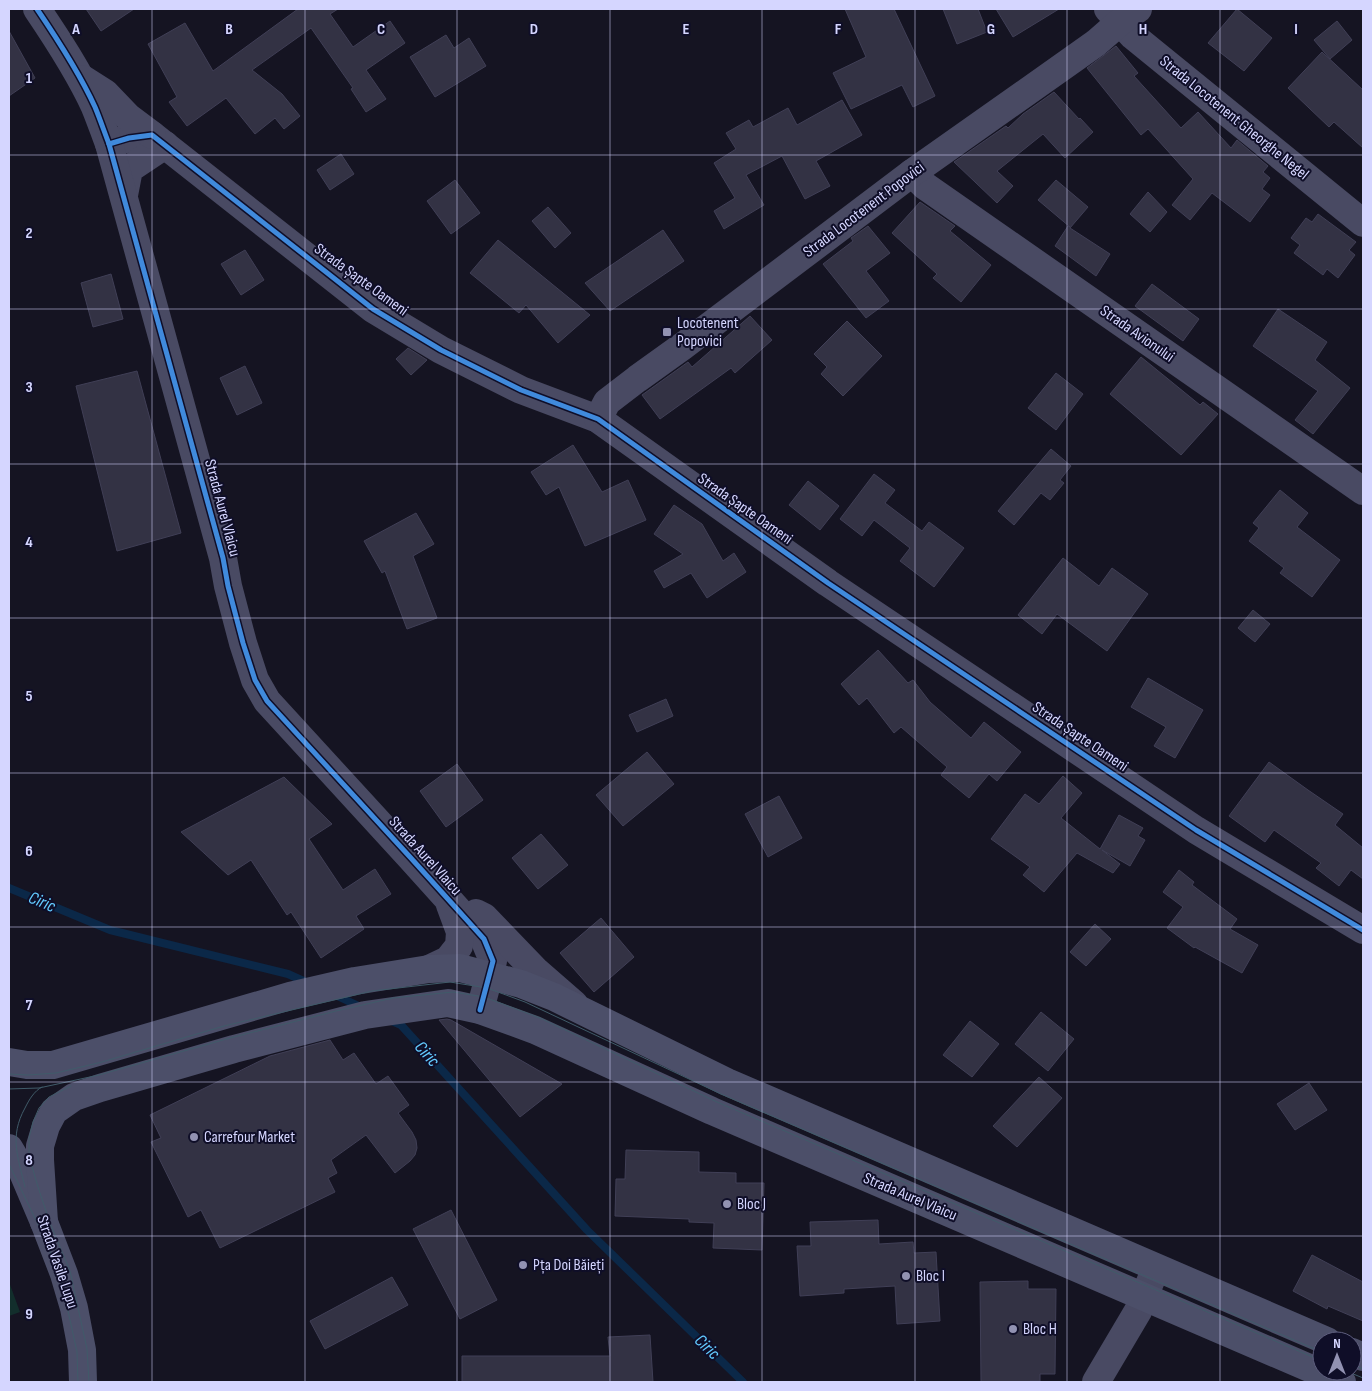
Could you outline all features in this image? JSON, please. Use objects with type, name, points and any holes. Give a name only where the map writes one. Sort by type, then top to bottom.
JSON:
[{"type":"main road","name":"Strada Aurel Vlaicu","points":[[9,1062],[26,1065],[53,1065],[290,996],[355,981],[429,969],[460,968],[521,984],[554,997],[727,1082],[1312,1335]]},
{"type":"main road","name":"Strada Aurel Vlaicu","points":[[44,1222],[40,1146],[46,1126],[54,1111],[74,1097],[234,1049],[365,1015],[448,1003],[480,1010],[535,1030],[712,1111],[1342,1382]]},
{"type":"main road","name":"Strada Vasile Lupu","points":[[9,1148],[21,1168],[64,1274],[74,1308],[82,1350],[83,1382]]},
{"type":"street","name":"Strada Aurel Vlaicu","points":[[38,9],[80,77],[109,144],[223,558],[228,586],[243,643],[255,680],[266,701],[484,939],[493,961],[480,1010]]},
{"type":"street","name":"Strada Locotenent Popovici","points":[[598,420],[607,402],[912,173],[1096,43],[1122,13]]},
{"type":"street","name":"Strada Locotenent Gheorghe Negel","points":[[1122,13],[1133,36],[1363,223]]},
{"type":"street","name":"Strada Șapte Oameni","points":[[80,77],[105,93],[128,117],[373,309],[441,350],[521,390],[598,420],[828,583],[1180,819],[1363,930]]},
{"type":"street","points":[[109,144],[129,138],[158,140]]},
{"type":"street","points":[[124,195],[129,169],[158,140]]},
{"type":"street","name":"Strada Avionului","points":[[912,173],[924,186],[1363,491]]},
{"type":"street","name":"Strada Aurel Vlaicu","points":[[448,899],[484,917],[535,970],[585,1013]]},
{"type":"street","points":[[429,969],[448,960],[459,946],[460,932],[448,899]]},
{"type":"street","points":[[1096,1382],[1138,1311],[1156,1268]]},
{"type":"green space","points":[[9,1282],[20,1312],[9,1316]]},
{"type":"building","points":[[86,9],[134,9],[101,31]]},
{"type":"building","points":[[298,9],[338,9],[330,14],[353,47],[390,21],[405,43],[366,70],[386,99],[366,112],[351,89],[353,88],[311,28],[252,70],[282,94],[300,116],[284,129],[275,118],[255,134],[226,98],[187,126],[169,102],[177,97],[148,44],[185,23],[213,71]]},
{"type":"building","points":[[845,9],[894,9],[935,96],[913,107],[902,85],[851,109],[833,73],[866,57]]},
{"type":"building","points":[[943,9],[978,9],[987,32],[957,44]]},
{"type":"building","points":[[996,9],[1059,9],[1013,37]]},
{"type":"building","points":[[1237,9],[1272,38],[1244,71],[1208,43]]},
{"type":"building","points":[[1337,21],[1352,40],[1330,59],[1314,40]]},
{"type":"building","points":[[9,31],[35,78],[9,96]]},
{"type":"building","points":[[446,35],[454,48],[469,38],[486,66],[435,97],[410,57]]},
{"type":"building","points":[[1116,46],[1138,73],[1134,76],[1181,128],[1198,112],[1231,148],[1237,140],[1268,166],[1263,172],[1270,178],[1262,189],[1270,195],[1250,222],[1212,193],[1190,220],[1172,205],[1193,179],[1148,129],[1141,135],[1087,68]]},
{"type":"building","points":[[1322,52],[1363,90],[1363,148],[1334,122],[1329,127],[1288,88]]},
{"type":"building","points":[[1054,92],[1093,132],[1065,158],[1043,134],[997,171],[1013,186],[997,203],[954,162],[1006,126],[1008,128],[1023,114]]},
{"type":"building","points":[[842,100],[862,135],[816,161],[830,186],[805,199],[782,156],[746,175],[764,205],[724,229],[714,211],[735,198],[714,163],[736,149],[726,133],[749,120],[753,127],[788,108],[797,125]]},
{"type":"building","points":[[341,154],[354,174],[330,190],[317,170]]},
{"type":"building","points":[[455,180],[480,213],[451,234],[427,201]]},
{"type":"building","points":[[1056,180],[1088,207],[1070,228],[1110,254],[1096,276],[1055,246],[1068,226],[1070,227],[1038,200]]},
{"type":"building","points":[[1148,192],[1167,212],[1150,232],[1130,214]]},
{"type":"building","points":[[920,202],[955,226],[950,231],[991,265],[961,302],[933,278],[937,274],[892,233]]},
{"type":"building","points":[[548,207],[571,233],[555,248],[532,221]]},
{"type":"building","points":[[1318,214],[1356,242],[1349,250],[1355,255],[1338,278],[1327,269],[1323,275],[1294,253],[1300,245],[1291,238],[1306,218],[1312,222]]},
{"type":"building","points":[[868,226],[890,253],[866,271],[889,301],[866,318],[823,264],[853,241],[851,238]]},
{"type":"building","points":[[663,230],[684,261],[610,311],[585,283]]},
{"type":"building","points":[[498,240],[590,315],[558,343],[526,305],[519,313],[470,273]]},
{"type":"building","points":[[245,250],[264,280],[241,295],[221,264]]},
{"type":"building","points":[[111,274],[123,319],[93,327],[81,283]]},
{"type":"building","points":[[1152,284],[1199,319],[1183,341],[1135,306]]},
{"type":"building","points":[[1278,309],[1327,342],[1315,360],[1350,388],[1313,434],[1295,420],[1318,391],[1253,346]]},
{"type":"building","points":[[750,316],[772,340],[735,373],[731,368],[660,419],[642,395],[688,362],[692,367]]},
{"type":"building","points":[[847,321],[882,356],[843,396],[821,374],[827,367],[814,354]]},
{"type":"building","points":[[408,348],[427,360],[411,375],[396,359]]},
{"type":"building","points":[[1141,357],[1200,405],[1203,402],[1218,414],[1181,455],[1110,394]]},
{"type":"building","points":[[245,366],[262,403],[237,415],[220,378]]},
{"type":"building","points":[[137,371],[181,533],[117,551],[76,386]]},
{"type":"building","points":[[1056,373],[1083,394],[1056,430],[1028,408]]},
{"type":"building","points":[[573,445],[602,492],[628,480],[646,520],[585,546],[559,487],[546,495],[531,472]]},
{"type":"building","points":[[1051,449],[1071,466],[1060,480],[1064,483],[1050,500],[1041,493],[1014,525],[998,511]]},
{"type":"building","points":[[874,474],[895,490],[885,503],[922,531],[929,522],[964,548],[934,587],[900,561],[910,548],[874,520],[862,536],[840,519]]},
{"type":"building","points":[[808,481],[839,506],[820,530],[789,505]]},
{"type":"building","points":[[1280,490],[1308,513],[1297,527],[1340,560],[1312,597],[1280,573],[1284,568],[1249,541],[1259,528],[1253,523]]},
{"type":"building","points":[[674,505],[702,524],[723,561],[734,553],[746,572],[707,598],[691,573],[664,588],[654,571],[683,554],[654,534]]},
{"type":"building","points":[[416,513],[434,544],[413,556],[437,618],[407,629],[385,571],[382,573],[364,541]]},
{"type":"building","points":[[1063,558],[1099,586],[1112,568],[1148,594],[1107,651],[1057,614],[1042,634],[1018,615]]},
{"type":"building","points":[[1253,610],[1270,624],[1255,642],[1238,628]]},
{"type":"building","points":[[878,650],[908,683],[913,680],[930,702],[971,738],[984,722],[1021,752],[997,781],[989,774],[969,798],[941,775],[947,767],[901,727],[894,733],[867,698],[859,705],[841,684]]},
{"type":"building","points":[[1148,678],[1203,710],[1175,758],[1154,746],[1166,727],[1131,707]]},
{"type":"building","points":[[666,699],[673,716],[637,732],[629,715]]},
{"type":"building","points":[[647,752],[674,784],[623,826],[596,795]]},
{"type":"building","points":[[1269,762],[1343,814],[1335,825],[1363,848],[1363,879],[1351,870],[1339,886],[1316,868],[1321,863],[1274,830],[1265,842],[1229,816]]},
{"type":"building","points":[[457,764],[483,800],[446,827],[420,791]]},
{"type":"building","points":[[1063,776],[1082,793],[1061,818],[1100,849],[1119,815],[1143,828],[1138,836],[1145,840],[1130,866],[1102,850],[1120,864],[1113,873],[1077,853],[1044,892],[1023,875],[1030,867],[991,839],[1025,794],[1039,804]]},
{"type":"building","points":[[284,777],[332,824],[309,839],[343,890],[375,869],[391,894],[356,916],[364,929],[321,958],[291,912],[287,915],[251,860],[228,875],[181,832]]},
{"type":"building","points":[[779,796],[802,838],[768,857],[745,814]]},
{"type":"building","points":[[541,834],[568,865],[538,889],[512,858]]},
{"type":"building","points":[[1179,870],[1194,882],[1192,885],[1237,919],[1230,929],[1258,945],[1242,973],[1194,948],[1167,928],[1183,907],[1163,892]]},
{"type":"building","points":[[601,918],[634,957],[594,992],[560,953]]},
{"type":"building","points":[[1095,924],[1111,939],[1086,966],[1070,952]]},
{"type":"building","points":[[1041,1012],[1074,1039],[1048,1071],[1015,1044]]},
{"type":"building","points":[[447,1019],[562,1084],[520,1117],[439,1020]]},
{"type":"building","points":[[970,1021],[999,1044],[972,1077],[943,1055]]},
{"type":"building","points":[[330,1040],[343,1060],[354,1053],[376,1084],[388,1076],[409,1105],[398,1113],[416,1140],[417,1148],[415,1155],[395,1173],[366,1135],[331,1160],[337,1173],[328,1178],[335,1192],[220,1248],[201,1210],[188,1217],[151,1142],[161,1138],[150,1115],[270,1056]]},
{"type":"building","points":[[1039,1077],[1062,1098],[1017,1147],[993,1126]]},
{"type":"building","points":[[1309,1083],[1327,1110],[1295,1130],[1277,1104]]},
{"type":"building","name":"Bloc J","points":[[626,1150],[699,1152],[699,1172],[736,1173],[736,1183],[764,1183],[762,1250],[713,1248],[714,1223],[689,1222],[689,1219],[615,1216],[616,1179],[625,1179]]},
{"type":"building","points":[[451,1210],[497,1300],[460,1319],[413,1229]]},
{"type":"building","name":"Bloc I","points":[[878,1220],[879,1244],[913,1242],[914,1253],[936,1252],[940,1321],[897,1324],[895,1286],[844,1289],[844,1293],[800,1296],[797,1246],[811,1246],[810,1222]]},
{"type":"building","points":[[1312,1255],[1363,1282],[1363,1321],[1328,1306],[1327,1309],[1293,1291]]},
{"type":"building","points":[[392,1277],[408,1305],[325,1349],[310,1321]]},
{"type":"building","name":"Bloc H","points":[[1028,1281],[1028,1289],[1056,1289],[1055,1374],[1040,1374],[1040,1381],[981,1382],[980,1282]]},
{"type":"building","points":[[650,1335],[653,1382],[462,1382],[462,1356],[610,1356],[608,1337]]},
{"type":"waterway","name":"Ciric","points":[[9,888],[110,930],[288,974],[308,983]]},
{"type":"waterway","name":"Ciric","points":[[333,994],[363,1008]]},
{"type":"waterway","name":"Ciric","points":[[392,1021],[401,1025],[587,1230],[743,1382]]},
{"type":"tram line","points":[[9,1074],[56,1073],[102,1062],[224,1026],[372,991],[450,982],[487,988],[525,1002],[721,1094],[1312,1348]]},
{"type":"tram line","points":[[9,1089],[39,1088],[99,1075],[230,1038],[393,998],[453,992],[484,997],[540,1018],[717,1102],[1312,1357]]},
{"type":"tram line","points":[[71,1086],[49,1097],[39,1108],[29,1138],[29,1156],[50,1223],[70,1271],[87,1349],[89,1382]]},
{"type":"tram line","points":[[25,1187],[16,1147],[17,1128],[28,1102],[34,1093],[42,1087]]},
{"type":"tram line","points":[[9,1164],[44,1237],[61,1279],[77,1352],[78,1382]]},
{"type":"cycle path","points":[[37,9],[82,81],[95,107],[109,144],[223,558],[228,586],[243,643],[255,680],[267,701],[484,939],[493,961],[480,1010]]},
{"type":"cycle path","points":[[109,144],[129,138],[152,135],[373,309],[441,350],[521,390],[598,419],[828,583],[1196,830],[1363,930]]},
{"type":"place","name":"Locotenent Popovici","points":[[667,332]]},
{"type":"place","name":"Carrefour Market","points":[[194,1137]]},
{"type":"place","name":"Bloc J","points":[[727,1204]]},
{"type":"place","name":"Pța Doi Băieți","points":[[523,1265]]},
{"type":"place","name":"Bloc I","points":[[906,1276]]},
{"type":"place","name":"Bloc H","points":[[1013,1329]]}]
